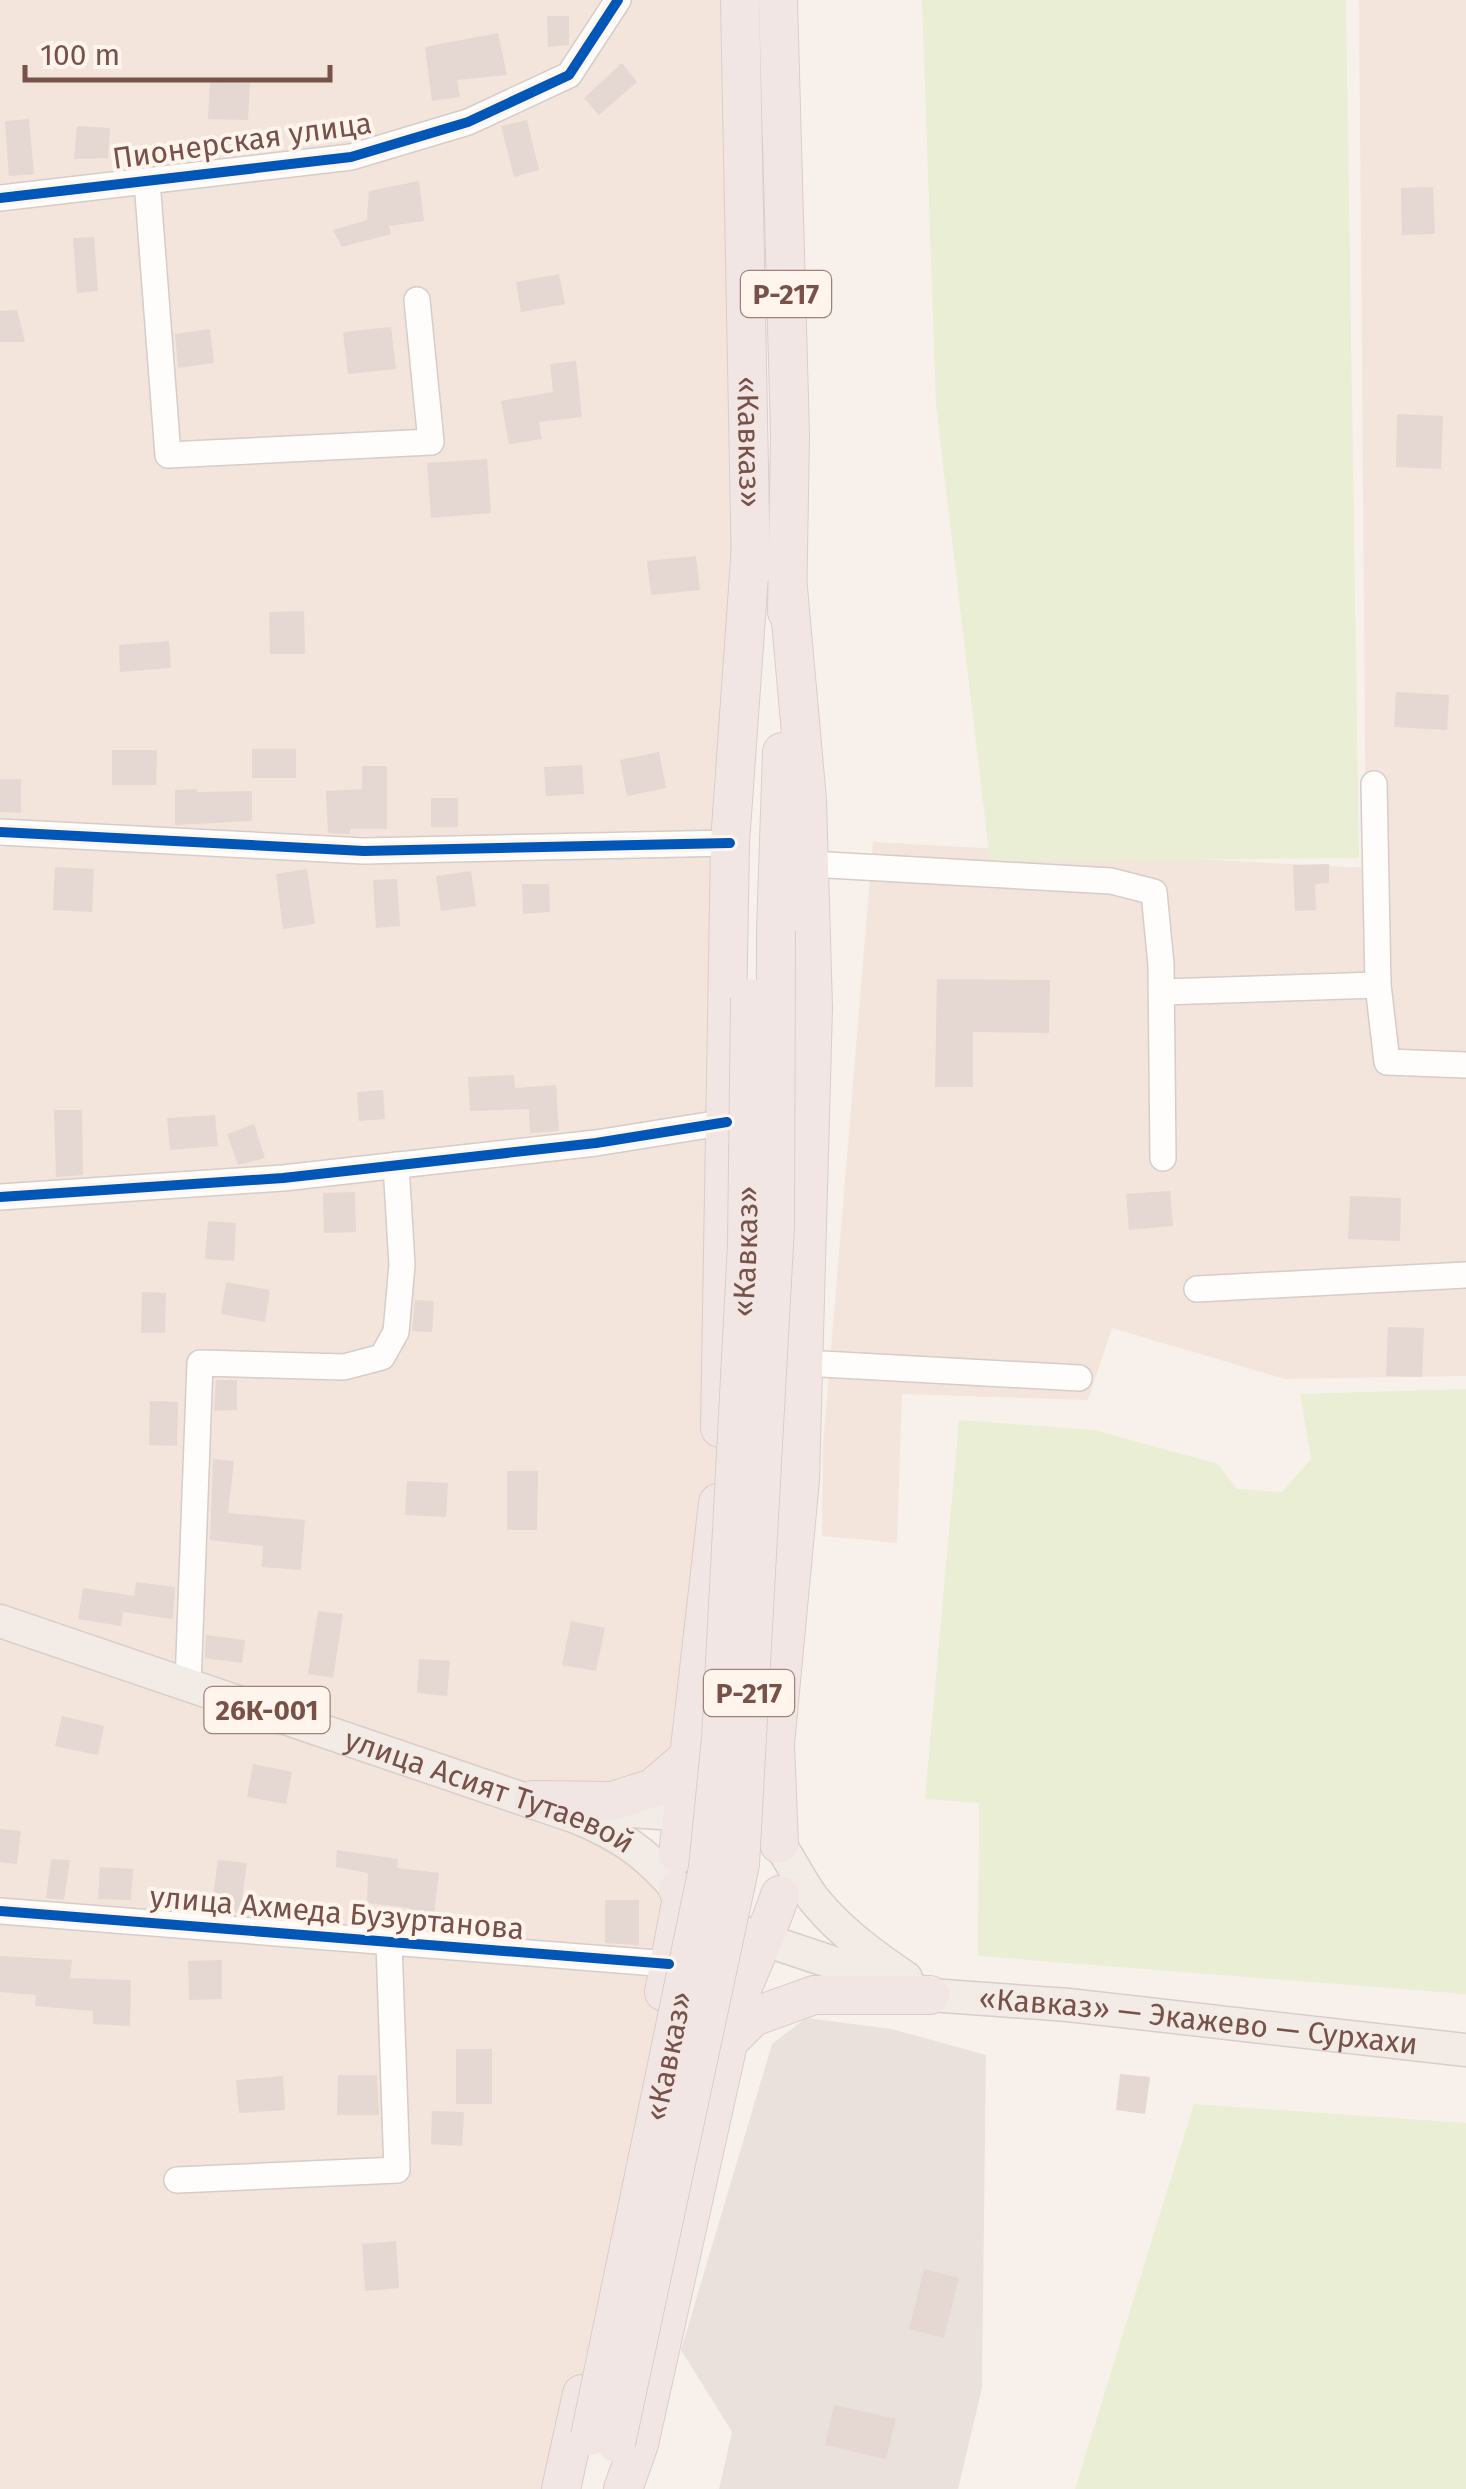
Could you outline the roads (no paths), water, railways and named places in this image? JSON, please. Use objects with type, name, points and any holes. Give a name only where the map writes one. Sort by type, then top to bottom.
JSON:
[{"type":"highway","name":"«Кавказ»","points":[[740,0],[763,933]]},
{"type":"highway","name":"«Кавказ»","points":[[605,2489],[603,2440],[710,1850],[721,1740],[763,933],[788,588],[790,434],[778,0]]},
{"type":"highway","name":"Р-217","points":[[688,1757],[719,1493],[730,843],[751,546]]},
{"type":"highway","points":[[779,1844],[775,1744],[800,1480],[813,1008],[810,864],[788,588]]},
{"type":"highway","points":[[533,1800],[612,1801],[653,1788],[688,1757]]},
{"type":"highway","points":[[679,1881],[699,1816],[688,1757]]},
{"type":"highway","name":"«Кавказ»","points":[[561,2489],[669,1964],[679,1881]]},
{"type":"highway","points":[[622,2489],[639,2444],[728,2042],[747,1973],[780,1895]]},
{"type":"highway","points":[[728,2042],[753,2017],[814,1995],[930,1995]]},
{"type":"highway","name":"«Кавказ»","points":[[573,2489],[603,2440]]},
{"type":"main road","name":"улица Асият Тутаевой","points":[[0,1620],[533,1800],[615,1833],[679,1881]]},
{"type":"main road","points":[[533,1800],[601,1810],[753,1820],[768,1830],[816,1902],[836,1922],[867,1951],[930,1995]]},
{"type":"main road","points":[[679,1881],[692,1910],[720,1925],[755,1920],[780,1895],[785,1878],[779,1844]]},
{"type":"main road","name":"«Кавказ» — Экажево — Сурхахи","points":[[720,1925],[930,1995],[1068,2005],[1466,2050]]},
{"type":"street","name":"Пионерская улица","points":[[0,198],[351,157],[468,122],[569,75],[618,0]]},
{"type":"street","points":[[147,181],[168,455],[431,442],[417,300]]},
{"type":"street","points":[[1374,784],[1378,985],[1387,1062],[1466,1064]]},
{"type":"street","points":[[0,832],[364,851],[730,843]]},
{"type":"street","points":[[810,864],[1111,881],[1154,892],[1162,992],[1164,1158]]},
{"type":"street","points":[[1162,992],[1378,985]]},
{"type":"street","points":[[0,1197],[283,1178],[596,1143],[727,1122]]},
{"type":"street","points":[[188,1684],[200,1364],[344,1367],[382,1356],[396,1332],[402,1265],[396,1165]]},
{"type":"street","points":[[1198,1289],[1466,1275]]},
{"type":"street","points":[[804,1363],[1079,1378]]},
{"type":"street","name":"улица Ахмеда Бузуртанова","points":[[0,1911],[669,1964]]},
{"type":"street","points":[[178,2180],[397,2170],[389,1944]]}]
